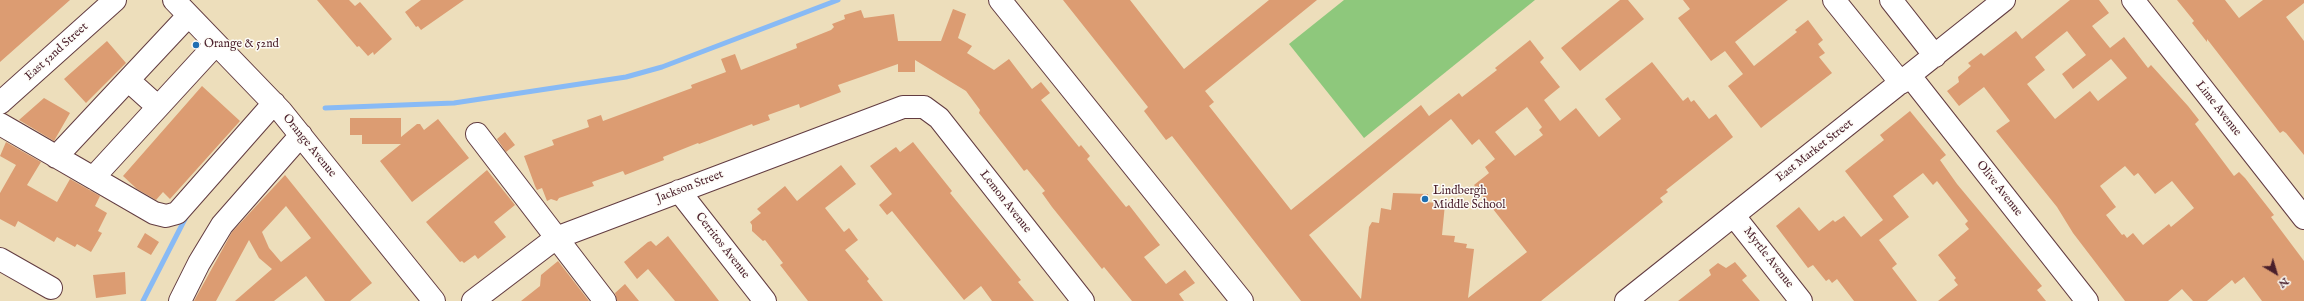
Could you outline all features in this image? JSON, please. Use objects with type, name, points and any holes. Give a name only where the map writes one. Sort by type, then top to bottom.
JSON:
[{"type":"street","name":"East 52nd Street","points":[[0,103],[115,0]]},
{"type":"street","name":"Orange Avenue","points":[[174,0],[274,103],[434,301]]},
{"type":"street","points":[[1000,0],[1233,298]]},
{"type":"street","name":"Olive Avenue","points":[[1834,0],[1906,79],[2087,301]]},
{"type":"street","points":[[1891,0],[1935,56]]},
{"type":"street","name":"East Market Street","points":[[1626,301],[2004,0]]},
{"type":"street","name":"Lime Avenue","points":[[2133,0],[2304,218]]},
{"type":"street","points":[[56,157],[188,16]]},
{"type":"street","points":[[93,178],[216,44]]},
{"type":"street","points":[[128,80],[158,107]]},
{"type":"street","points":[[0,124],[154,213],[166,216],[177,213],[274,103]]},
{"type":"street","name":"Jackson Street","points":[[473,301],[556,238],[903,107],[924,107]]},
{"type":"street","name":"Lemon Avenue","points":[[924,107],[939,118],[1083,301]]},
{"type":"street","points":[[477,134],[605,301]]},
{"type":"street","points":[[180,301],[198,263],[222,225],[301,135]]},
{"type":"street","name":"Cerritos Avenue","points":[[679,191],[765,301]]},
{"type":"street","name":"Myrtle Avenue","points":[[1734,216],[1801,301]]},
{"type":"street","points":[[0,259],[51,288]]},
{"type":"green space","points":[[1344,0],[1535,0],[1364,138],[1289,44]]},
{"type":"building","points":[[0,0],[70,0],[0,62]]},
{"type":"building","points":[[317,0],[349,0],[355,6],[360,2],[392,39],[374,55],[373,52],[368,56],[359,46],[357,47]]},
{"type":"building","points":[[421,0],[464,0],[421,30],[418,26],[416,27],[405,12]]},
{"type":"building","points":[[1063,0],[1130,0],[1184,69],[1269,0],[1317,0],[1205,91],[1214,102],[1209,106],[1291,210],[1421,105],[1429,116],[1459,93],[1462,97],[1497,70],[1495,68],[1530,40],[1544,58],[1540,62],[1560,87],[1544,100],[1560,121],[1576,108],[1599,137],[1621,119],[1605,99],[1652,62],[1683,101],[1688,97],[1691,102],[1694,100],[1709,119],[1716,114],[1733,137],[1666,190],[1668,192],[1660,198],[1663,202],[1541,301],[1301,301],[1172,136],[1166,140],[1144,111],[1148,107]],"holes":[[[1527,107],[1542,127],[1539,130],[1543,135],[1515,156],[1495,132]],[[1451,119],[1472,145],[1479,139],[1495,159],[1485,167],[1489,173],[1474,185],[1527,252],[1468,298],[1474,249],[1466,248],[1467,244],[1454,242],[1455,236],[1442,235],[1445,204],[1427,202],[1428,194],[1393,193],[1391,210],[1381,208],[1379,223],[1372,222],[1369,227],[1361,299],[1309,235]]]},
{"type":"building","points":[[1620,0],[1628,0],[1644,19],[1580,71],[1561,48]]},
{"type":"building","points":[[1683,0],[1788,0],[1735,42],[1754,66],[1797,32],[1795,30],[1808,20],[1823,40],[1818,44],[1825,53],[1819,57],[1832,73],[1761,128],[1728,86],[1743,74],[1725,51],[1711,61],[1678,18],[1690,9]]},
{"type":"building","points":[[2070,0],[2099,0],[2109,13],[2092,26],[2110,48],[2124,37],[2148,68],[2151,65],[2199,120],[2195,124],[2234,176],[2239,172],[2274,215],[2271,217],[2304,261],[2304,301],[2262,301],[2244,277],[2235,284],[2232,280],[2207,301],[2193,301],[2182,289],[2168,301],[2125,301],[2073,233],[2057,207],[1996,131],[2010,121],[1984,87],[1959,106],[1947,91],[1959,82],[1958,77],[1971,66],[1968,63],[1981,53],[1984,56],[2016,31],[2022,39]],"holes":[[[2067,31],[2086,55],[2062,74],[2073,89],[2111,59],[2127,78],[2098,101],[2090,91],[2055,119],[2027,84],[2045,70],[2035,57]],[[2125,166],[2134,176],[2138,173],[2155,194],[2172,181],[2194,208],[2171,227],[2169,224],[2143,245],[2133,233],[2127,238],[2124,234],[2122,235],[2106,215],[2116,207],[2100,186]]]},
{"type":"building","points":[[2177,0],[2225,0],[2239,18],[2263,0],[2304,0],[2304,3],[2286,17],[2304,41],[2304,155],[2286,133],[2283,131],[2280,133],[2207,39],[2207,42],[2192,23],[2194,21]]},
{"type":"building","points":[[953,9],[966,14],[958,38],[972,46],[967,53],[994,70],[1009,59],[1032,89],[1041,82],[1050,93],[1041,100],[1079,147],[1081,145],[1090,156],[1087,159],[1126,207],[1129,205],[1160,245],[1144,257],[1166,284],[1185,270],[1195,283],[1179,294],[1184,301],[1132,301],[1104,267],[1102,269],[1052,207],[1042,193],[1045,191],[1027,169],[1024,171],[979,113],[980,110],[966,91],[915,60],[915,72],[898,72],[898,64],[838,85],[841,92],[800,108],[799,104],[768,115],[770,120],[753,126],[752,124],[699,144],[698,143],[663,157],[664,160],[625,175],[623,171],[592,182],[594,186],[559,198],[557,201],[551,199],[547,201],[542,188],[537,190],[535,186],[524,156],[554,145],[552,140],[589,127],[587,120],[601,115],[603,121],[692,88],[691,85],[726,72],[721,59],[735,54],[741,70],[797,48],[796,44],[831,30],[834,27],[832,24],[845,19],[844,15],[861,10],[864,18],[894,14],[898,41],[941,41]]},
{"type":"building","points":[[107,41],[126,63],[86,103],[64,79]]},
{"type":"building","points":[[202,86],[240,121],[170,199],[163,192],[156,200],[137,189],[123,176]]},
{"type":"building","points":[[44,98],[70,113],[54,141],[19,120]]},
{"type":"building","points":[[1910,111],[1946,155],[1940,160],[1957,184],[2042,286],[2037,290],[2046,301],[1938,301],[1958,285],[1954,280],[1956,278],[1938,255],[1969,229],[1965,224],[1968,221],[1937,181],[1933,185],[1923,173],[1893,196],[1909,217],[1879,240],[1897,264],[1892,268],[1917,301],[1854,301],[1837,279],[1832,283],[1829,279],[1826,281],[1813,265],[1808,268],[1776,226],[1799,207],[1819,231],[1833,220],[1835,222],[1844,216],[1861,237],[1883,220],[1845,171],[1884,140],[1880,135]]},
{"type":"building","points":[[350,118],[401,118],[401,137],[417,124],[420,124],[424,130],[438,119],[469,158],[412,202],[380,161],[401,144],[362,144],[362,135],[350,135]]},
{"type":"building","points":[[505,132],[515,145],[506,152],[497,139]]},
{"type":"building","points":[[6,142],[41,162],[27,185],[57,202],[70,179],[100,196],[95,206],[107,213],[98,231],[102,233],[91,252],[77,244],[75,247],[57,237],[54,242],[18,221],[15,227],[0,219],[0,193],[16,165],[0,156]]},
{"type":"building","points":[[913,142],[952,191],[950,193],[1021,280],[1018,282],[1034,301],[992,301],[981,286],[964,300],[892,211],[887,215],[879,205],[892,194],[870,166],[896,147],[900,152]]},
{"type":"building","points":[[841,165],[856,184],[825,208],[844,232],[849,228],[858,240],[845,250],[869,279],[867,281],[883,301],[808,301],[780,265],[783,263],[765,240],[763,241],[752,231],[752,225],[750,222],[761,213],[757,209],[785,186],[797,201]]},
{"type":"building","points":[[487,170],[515,205],[494,222],[506,237],[478,259],[475,255],[464,263],[462,261],[460,262],[426,222]]},
{"type":"building","points":[[285,175],[372,283],[350,301],[325,301],[306,276],[274,301],[235,301],[272,269],[259,258],[249,240],[216,301],[194,301],[232,232]],"holes":[[[286,206],[311,238],[281,262],[269,248],[262,232]]]},
{"type":"building","points":[[145,233],[159,242],[151,255],[137,247]]},
{"type":"building","points":[[668,236],[719,301],[675,301],[648,269],[637,279],[624,262],[648,242],[651,241],[656,246]]},
{"type":"building","points":[[558,261],[589,301],[521,301],[540,286],[541,275]]},
{"type":"building","points":[[1735,262],[1747,276],[1742,280],[1760,301],[1678,301],[1711,275],[1709,270],[1718,263],[1726,268]]},
{"type":"building","points":[[125,272],[126,294],[96,298],[93,275]]},
{"type":"building","points":[[625,284],[639,301],[617,301],[615,293]]},
{"type":"waterway","points":[[325,108],[454,103],[626,77],[662,67],[838,0]]},
{"type":"waterway","points":[[143,301],[186,217]]},
{"type":"place","name":"Orange & 52nd","points":[[196,45]]},
{"type":"place","name":"Lindbergh Middle School","points":[[1425,199]]}]
